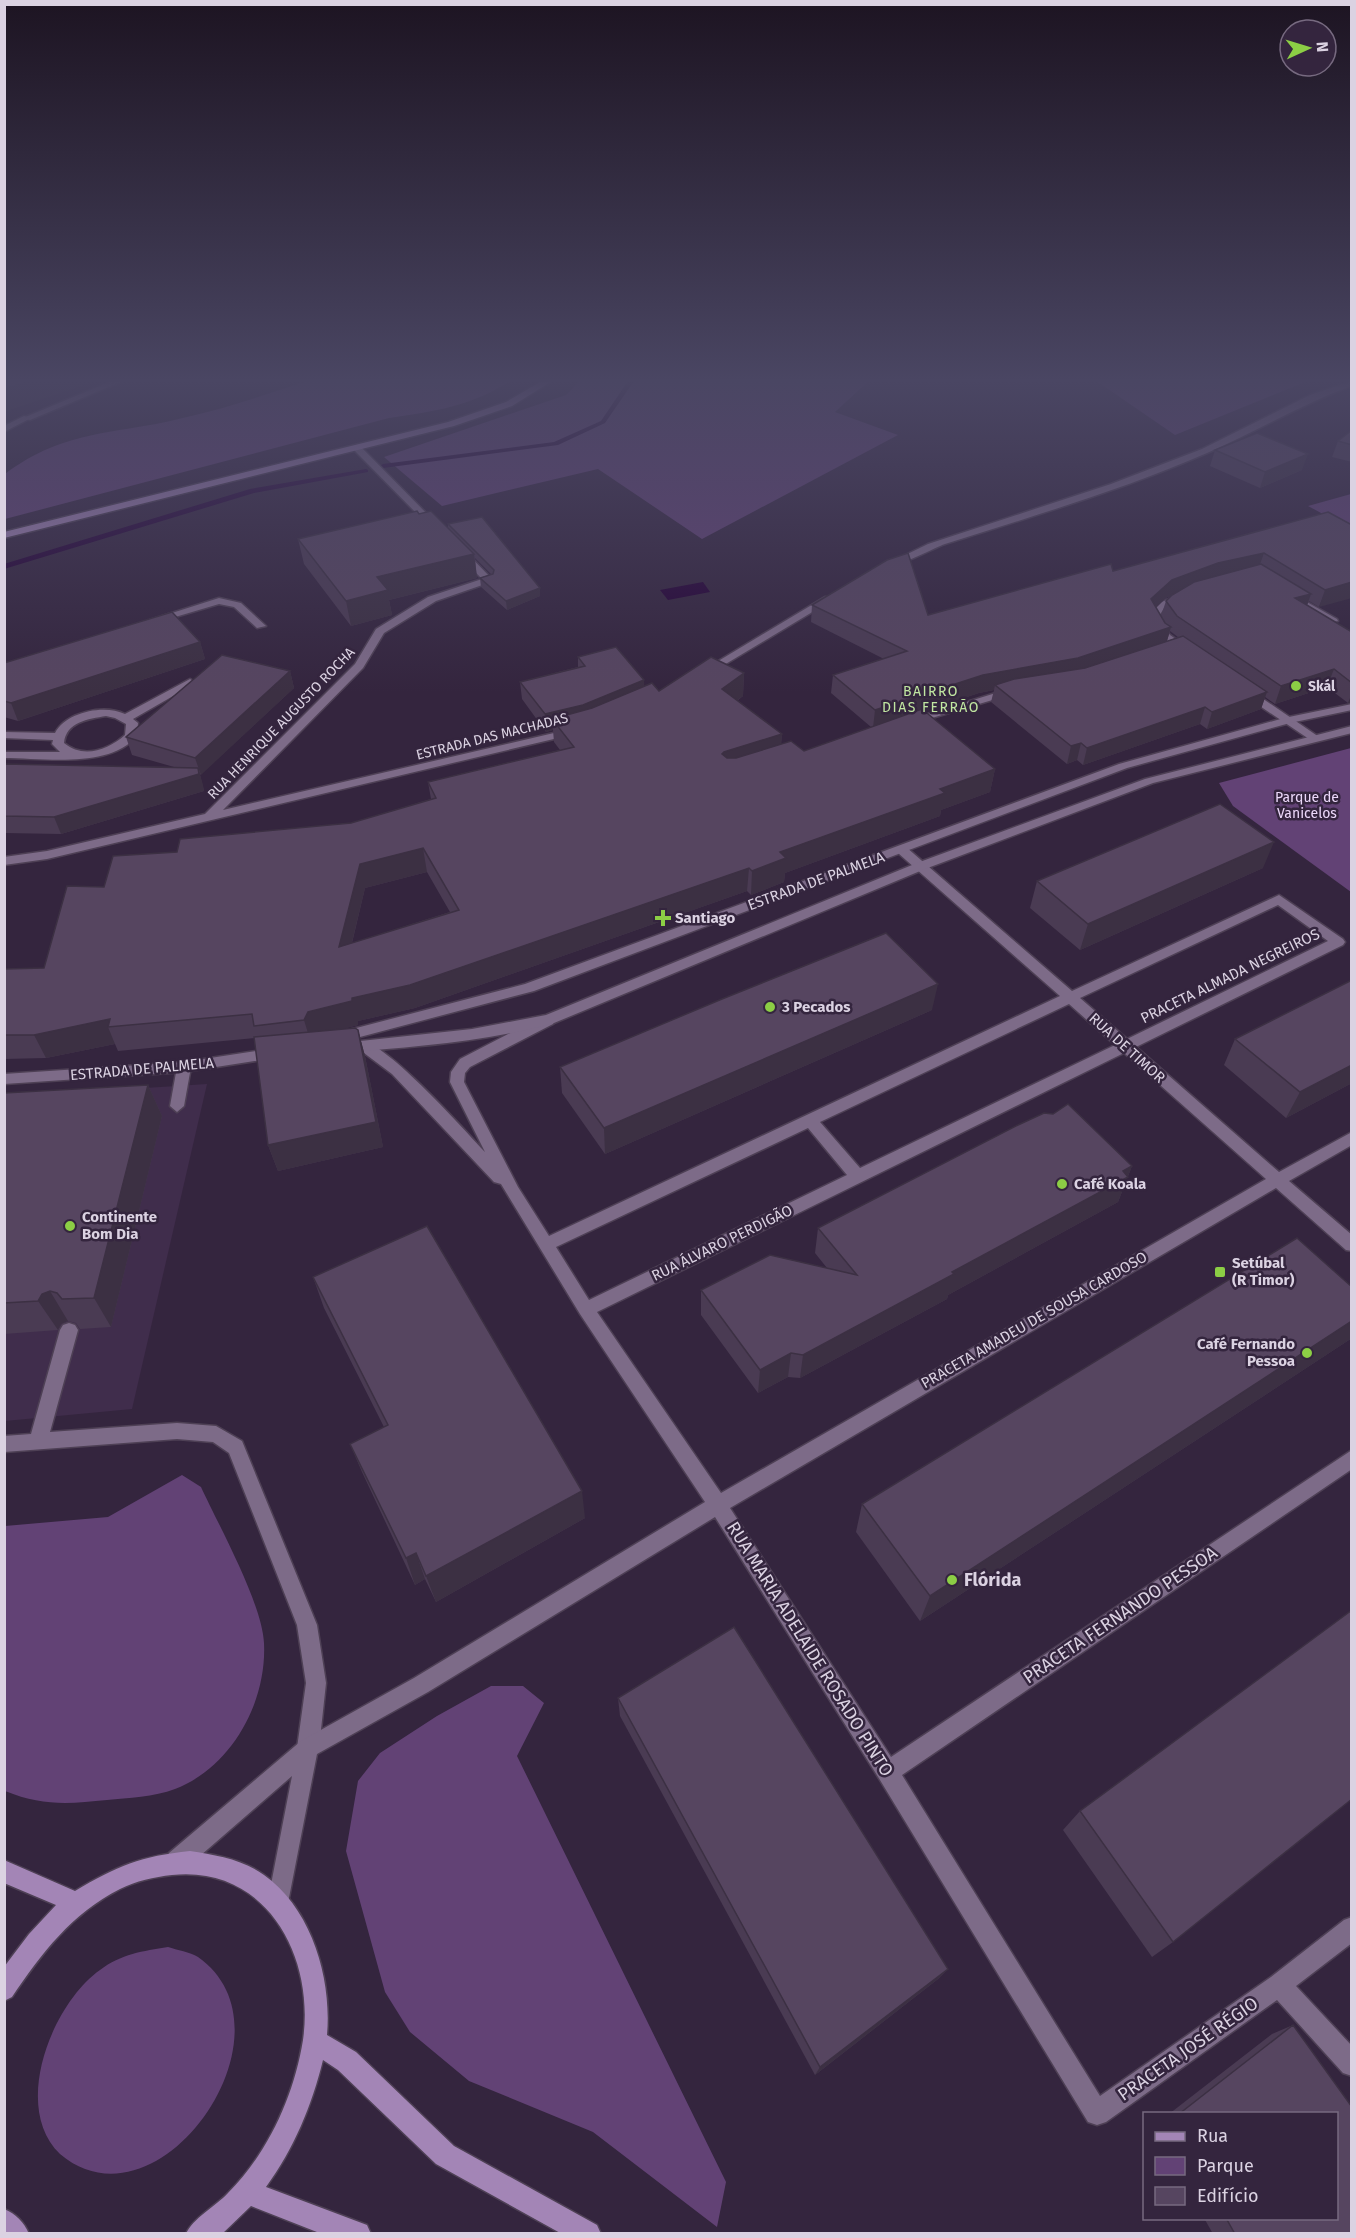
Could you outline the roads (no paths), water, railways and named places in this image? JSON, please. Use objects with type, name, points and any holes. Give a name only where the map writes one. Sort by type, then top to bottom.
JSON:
[{"type":"main road","points":[[4,535],[217,482]]},
{"type":"main road","points":[[4,1989],[35,1943],[77,1903],[126,1873],[177,1861],[215,1864],[249,1877],[279,1900],[305,1948],[314,1987],[315,2041],[302,2094],[280,2145],[246,2192],[200,2234]]},
{"type":"main road","points":[[4,1871],[77,1903]]},
{"type":"main road","points":[[315,2041],[347,2061],[445,2155],[588,2234]]},
{"type":"main road","points":[[246,2192],[358,2234]]},
{"type":"main road","points":[[4,2222],[16,2234]]},
{"type":"street","points":[[391,482],[448,539]]},
{"type":"street","points":[[885,567],[931,546],[1119,482]]},
{"type":"street","name":"RUA HENRIQUE AUGUSTO ROCHA","points":[[209,817],[359,666],[380,631],[432,599],[489,580],[456,547]]},
{"type":"street","points":[[1199,660],[1174,648],[1157,627],[1153,618],[1154,612],[1167,601],[1201,592]]},
{"type":"street","points":[[1285,592],[1333,621]]},
{"type":"street","points":[[691,680],[837,594]]},
{"type":"street","points":[[140,624],[219,601],[237,605],[261,626]]},
{"type":"street","points":[[81,755],[63,750],[58,744],[58,737],[62,730],[81,718],[106,713],[127,718],[190,682]]},
{"type":"street","points":[[1239,687],[1313,737]]},
{"type":"street","points":[[901,724],[1019,690]]},
{"type":"street","name":"ESTRADA DE PALMELA","points":[[1352,707],[1288,720],[1123,766],[529,988],[324,1045],[365,1046],[487,1033],[549,1019],[921,867],[1149,781],[1313,737],[1352,729]]},
{"type":"street","points":[[4,755],[81,755],[105,752],[125,742],[133,729],[127,718]]},
{"type":"street","name":"ESTRADA DAS MACHADAS","points":[[4,861],[47,855],[579,730]]},
{"type":"street","points":[[4,735],[58,737]]},
{"type":"street","name":"RUA DE TIMOR","points":[[902,850],[1352,1245]]},
{"type":"street","name":"PRACETA ALMADA NEGREIROS","points":[[1072,999],[1279,899],[1338,942],[1125,1047]]},
{"type":"street","points":[[547,1244],[1072,999]]},
{"type":"street","name":"RUA MARIA ADELAIDE ROSADO PINTO","points":[[549,1019],[465,1063],[458,1072],[457,1082],[512,1191],[586,1309],[718,1505],[888,1772],[1097,2113]]},
{"type":"street","name":"RUA MARIA ADELAIDE ROSADO PINTO","points":[[365,1046],[397,1071],[512,1191]]},
{"type":"street","name":"RUA ÁLVARO PERDIGÃO","points":[[586,1309],[1125,1047]]},
{"type":"street","name":"ESTRADA DE PALMELA","points":[[4,1079],[184,1067],[287,1052]]},
{"type":"street","points":[[177,1106],[184,1067]]},
{"type":"street","points":[[810,1121],[858,1177]]},
{"type":"street","name":"PRACETA AMADEU DE SOUSA CARDOSO","points":[[177,1861],[308,1748],[421,1685],[718,1505],[1277,1179],[1352,1138]]},
{"type":"street","points":[[38,1442],[69,1330]]},
{"type":"street","points":[[4,1444],[177,1431],[216,1434],[236,1447],[307,1625],[316,1683],[308,1748],[279,1900]]},
{"type":"street","name":"PRACETA FERNANDO PESSOA","points":[[888,1772],[1352,1458]]},
{"type":"street","name":"PRACETA JOSÉ RÉGIO","points":[[1097,2113],[1279,1985],[1352,1928]]},
{"type":"street","points":[[1279,1985],[1352,2064]]},
{"type":"waterway","points":[[4,567],[253,491],[301,482]]},
{"type":"place","name":"Skál","points":[[1296,686]]},
{"type":"place","name":"Santiago","points":[[663,918]]},
{"type":"place","name":"3 Pecados","points":[[770,1007]]},
{"type":"place","name":"Café Koala","points":[[1062,1184]]},
{"type":"place","name":"Continente Bom Dia","points":[[70,1226]]},
{"type":"place","name":"Setúbal (R Timor)","points":[[1220,1272]]},
{"type":"place","name":"Café Fernando Pessoa","points":[[1307,1353]]},
{"type":"place","name":"Flórida","points":[[952,1580]]},
{"type":"district","name":"BAIRRO DIAS FERRÃO","points":[[931,700]]},
{"type":"park label","name":"Parque de Vanicelos","points":[[1307,806]]}]
